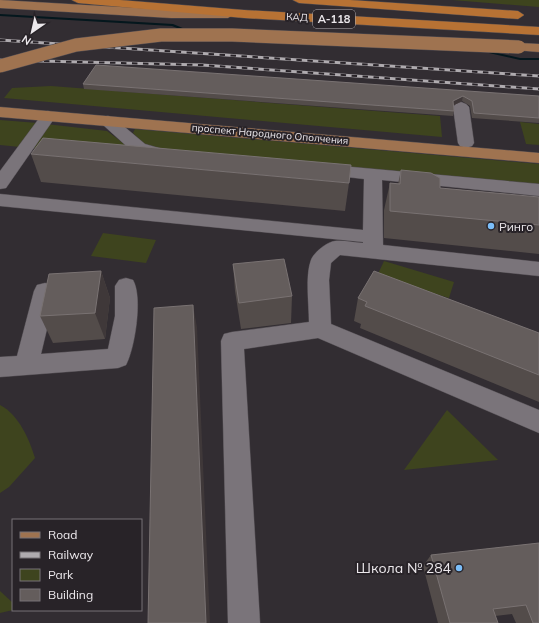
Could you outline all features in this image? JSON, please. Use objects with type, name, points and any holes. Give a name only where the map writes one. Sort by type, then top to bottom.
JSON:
[{"type":"highway","name":"КАД","points":[[78,0],[244,14],[539,31]]},
{"type":"highway","name":"КАД","points":[[299,0],[532,16]]},
{"type":"highway","points":[[367,0],[450,10]]},
{"type":"main road","points":[[0,4],[171,14],[244,14]]},
{"type":"main road","points":[[0,66],[36,55],[82,44],[161,34],[232,35],[539,48]]},
{"type":"main road","name":"проспект Народного Ополчения","points":[[0,104],[539,149]]},
{"type":"main road","name":"проспект Народного Ополчения","points":[[0,112],[539,158]]},
{"type":"street","points":[[461,108],[466,142]]},
{"type":"street","points":[[0,184],[48,116]]},
{"type":"street","points":[[108,121],[139,148],[159,155],[183,157]]},
{"type":"street","points":[[302,168],[539,190]]},
{"type":"street","points":[[373,174],[373,244]]},
{"type":"street","points":[[430,180],[432,198]]},
{"type":"street","points":[[0,200],[373,244],[539,268]]},
{"type":"street","points":[[320,329],[319,280],[321,260],[336,248],[373,244]]},
{"type":"street","points":[[0,367],[118,358],[126,316],[126,286]]},
{"type":"street","points":[[27,365],[45,291]]},
{"type":"street","points":[[244,623],[232,341],[320,329],[539,422]]},
{"type":"green space","points":[[452,0],[539,0],[539,7]]},
{"type":"green space","points":[[51,86],[440,116],[442,137],[4,98],[12,88]]},
{"type":"green space","points":[[0,120],[38,123],[20,147],[0,145]]},
{"type":"green space","points":[[520,122],[539,124],[539,145],[526,144]]},
{"type":"green space","points":[[46,124],[107,131],[143,158],[29,148]]},
{"type":"green space","points":[[135,129],[539,164],[539,185],[162,151],[144,144],[133,133]]},
{"type":"green space","points":[[103,233],[156,240],[146,263],[91,256]]},
{"type":"green space","points":[[384,261],[454,282],[449,298],[377,276]]},
{"type":"green space","points":[[0,405],[7,409],[18,421],[30,443],[35,458],[9,487],[0,493]]},
{"type":"green space","points":[[447,410],[498,460],[404,470]]},
{"type":"green space","points":[[0,591],[12,602],[12,610],[0,613]]},
{"type":"building","points":[[96,65],[539,96],[539,118],[474,113],[472,101],[463,96],[453,101],[454,111],[83,84]]},
{"type":"building","points":[[43,138],[351,165],[349,183],[31,154]]},
{"type":"building","points":[[401,170],[431,173],[440,178],[440,188],[539,197],[539,225],[390,211],[390,183],[400,184]]},
{"type":"building","points":[[284,259],[292,296],[239,303],[233,264]]},
{"type":"building","points":[[101,271],[95,313],[40,316],[49,274]]},
{"type":"building","points":[[374,271],[539,333],[539,375],[365,306],[367,302],[358,298]]},
{"type":"building","points":[[193,305],[206,623],[148,623],[154,308]]},
{"type":"building","points":[[539,543],[539,623],[533,623],[526,605],[493,609],[498,623],[450,623],[431,555]]},
{"type":"waterway","points":[[0,15],[173,25],[188,31]]},
{"type":"waterway","points":[[490,52],[520,59],[539,59]]},
{"type":"railway","points":[[0,40],[539,76]]},
{"type":"railway","points":[[0,60],[202,65],[539,89]]},
{"type":"place","name":"Ринго","points":[[491,226]]},
{"type":"place","name":"Школа № 284","points":[[459,568]]}]
